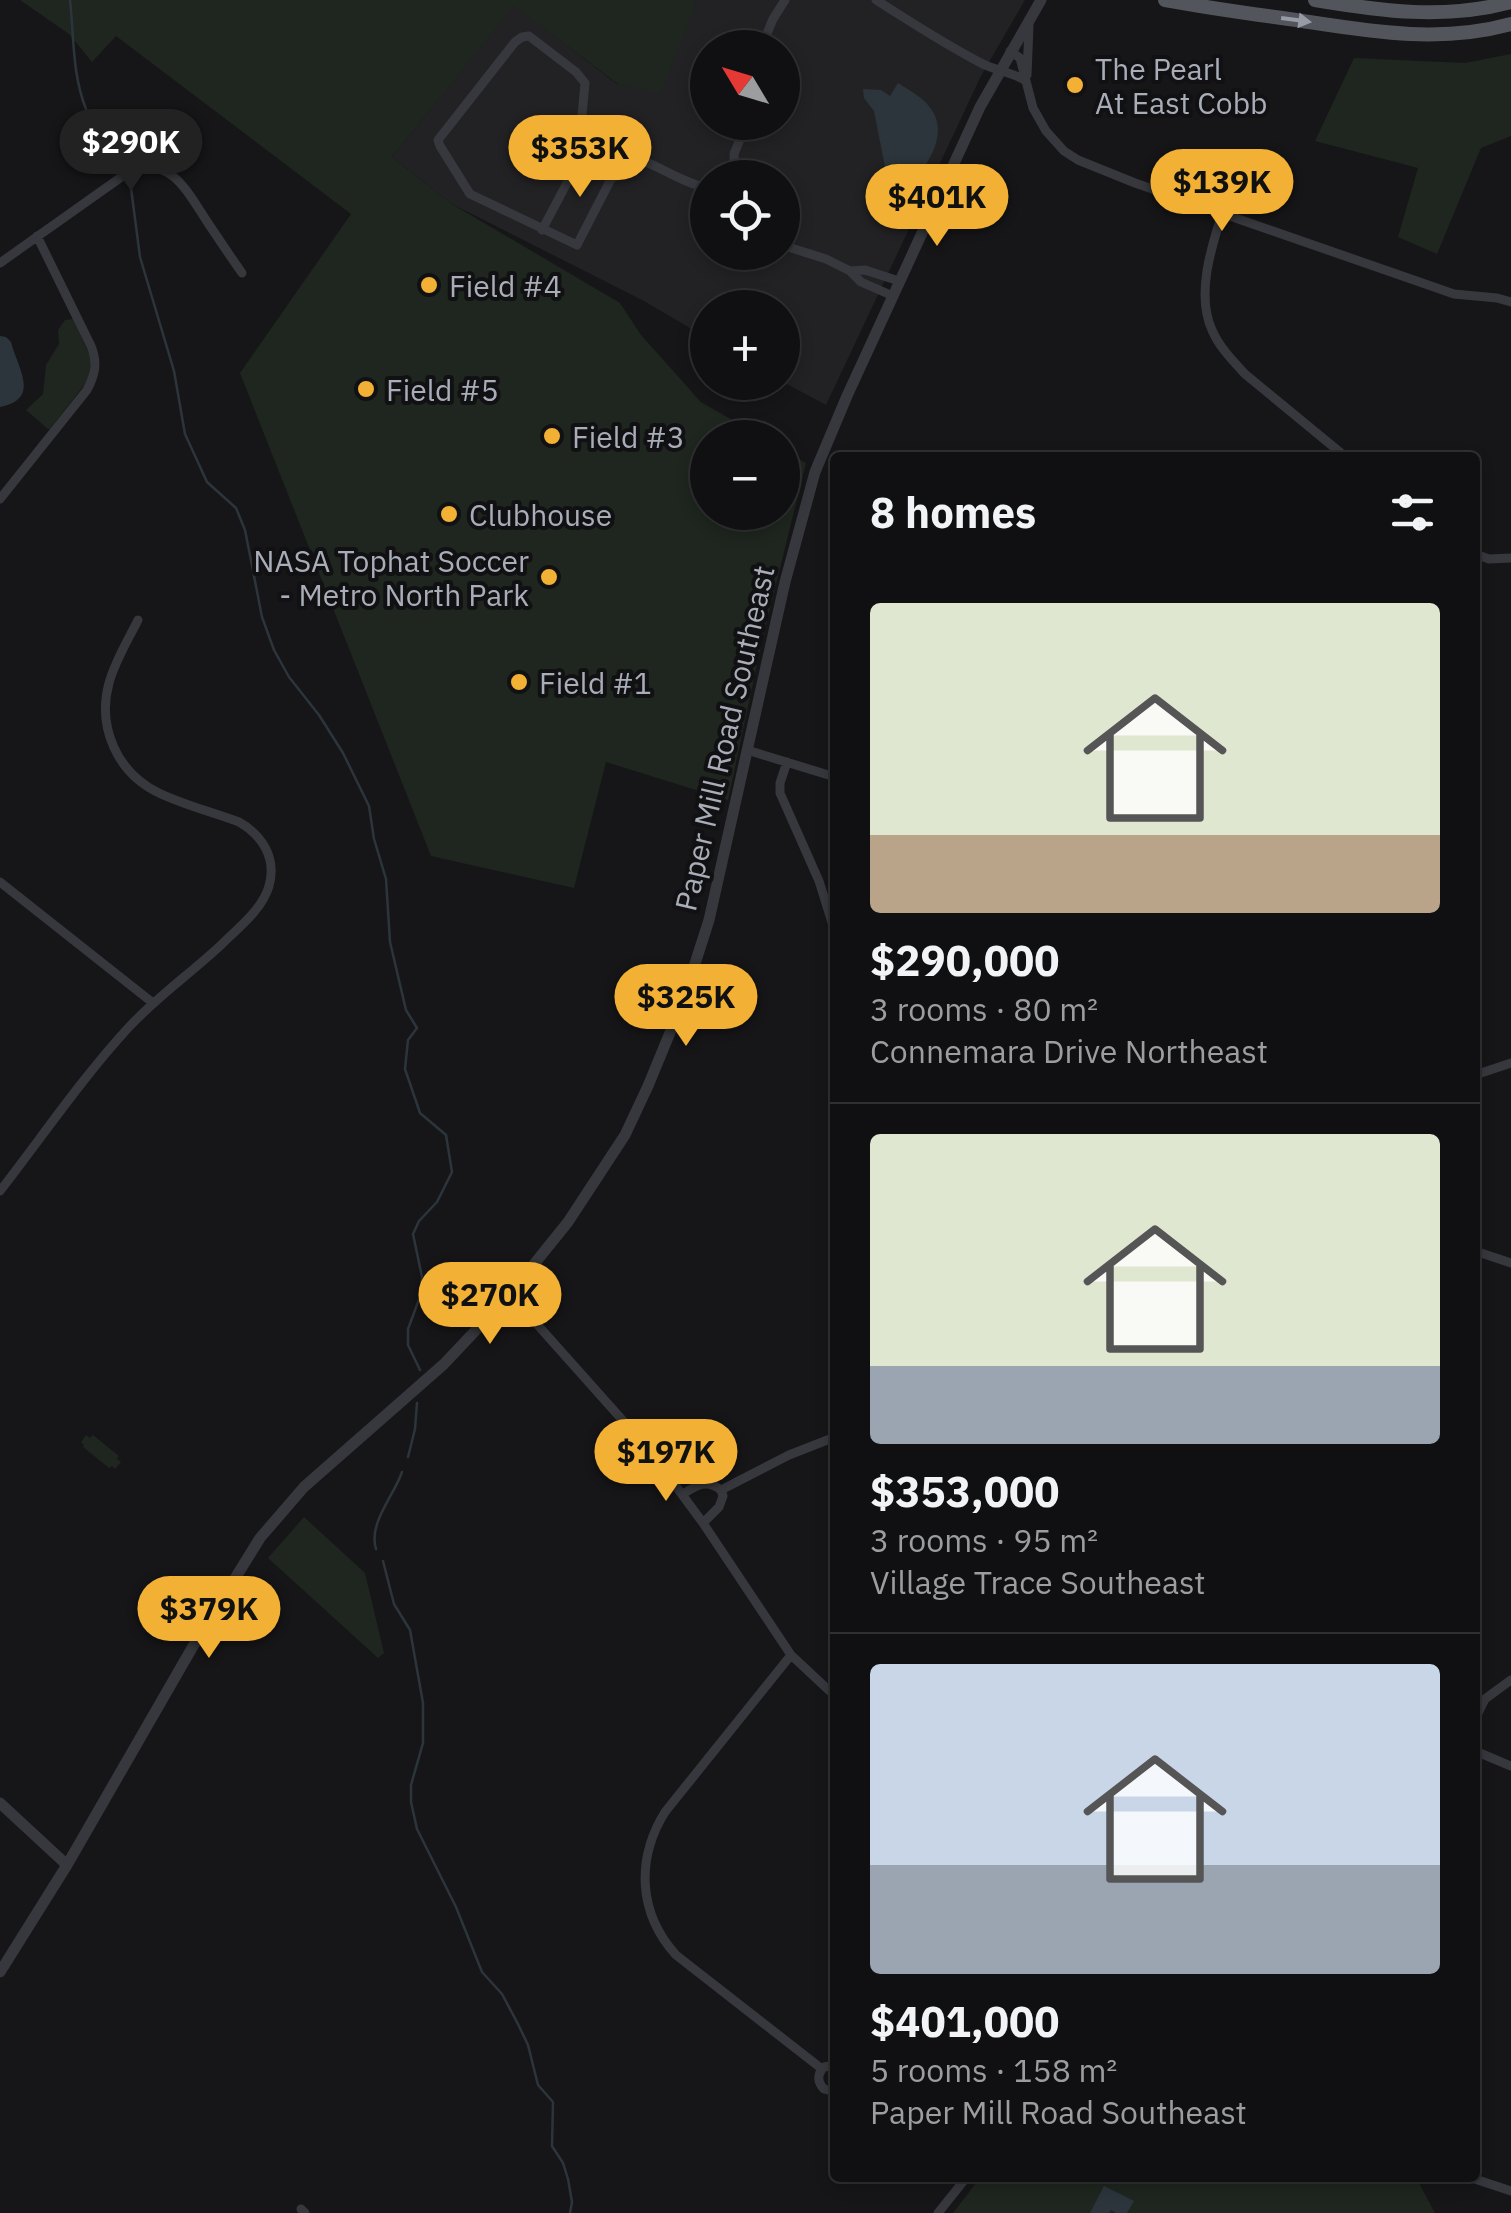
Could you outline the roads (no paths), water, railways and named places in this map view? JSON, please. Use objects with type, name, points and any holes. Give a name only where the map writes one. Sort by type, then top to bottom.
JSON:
[{"type":"main road","points":[[1165,0],[1387,34],[1477,32],[1511,24]]},
{"type":"main road","points":[[1315,0],[1384,11],[1448,13],[1511,2]]},
{"type":"street","points":[[768,30],[786,0]]},
{"type":"street","points":[[876,0],[936,40],[998,72],[1028,81]]},
{"type":"street","name":"Paper Mill Road Southeast","points":[[0,1972],[67,1865],[233,1579],[272,1523],[326,1468],[444,1364],[510,1294],[590,1192],[625,1135],[684,1001],[698,956],[810,486],[899,281],[998,72],[1040,0]]},
{"type":"street","points":[[1028,81],[1029,18]]},
{"type":"street","points":[[619,174],[611,179],[576,245],[470,194],[438,140],[515,42],[529,36],[585,83],[578,147],[625,155],[690,183]]},
{"type":"street","points":[[1010,52],[1020,58],[1033,108],[1046,131],[1064,150],[1102,172],[1454,294],[1511,302]]},
{"type":"street","points":[[542,230],[584,151]]},
{"type":"street","points":[[0,264],[127,173],[154,168],[170,173],[186,188],[242,274]]},
{"type":"street","points":[[1222,214],[1206,286],[1212,331],[1230,359],[1340,452]]},
{"type":"street","points":[[0,499],[86,390],[95,372],[95,355],[38,236]]},
{"type":"street","points":[[800,251],[826,259],[850,271],[861,282],[893,296]]},
{"type":"street","points":[[850,271],[866,270],[899,281]]},
{"type":"street","points":[[1480,556],[1509,558]]},
{"type":"street","points":[[0,1191],[130,1026],[216,950],[254,911],[269,887],[270,863],[263,843],[249,828],[156,792],[140,782],[116,754],[106,729],[105,704],[110,679],[138,620]]},
{"type":"street","points":[[747,750],[830,775]]},
{"type":"street","points":[[787,762],[780,792],[830,916]]},
{"type":"street","points":[[0,882],[153,1004]]},
{"type":"street","points":[[1480,1073],[1511,1063]]},
{"type":"street","points":[[1480,1253],[1511,1263]]},
{"type":"street","points":[[510,1294],[623,1419],[683,1494],[792,1656],[830,1691]]},
{"type":"street","points":[[721,1490],[788,1455],[830,1439]]},
{"type":"street","points":[[683,1494],[703,1483],[721,1490],[720,1507],[703,1523]]},
{"type":"street","points":[[792,1656],[658,1822],[646,1856],[644,1889],[654,1924],[676,1955],[822,2069]]},
{"type":"street","points":[[1480,1710],[1485,1700],[1511,1680]]},
{"type":"street","points":[[1480,1753],[1511,1766]]},
{"type":"street","points":[[0,1803],[67,1865]]},
{"type":"street","points":[[830,2065],[822,2069],[818,2080],[830,2092]]},
{"type":"street","points":[[1480,2181],[1511,2191]]},
{"type":"street","points":[[938,2213],[963,2182]]},
{"type":"waterway","points":[[70,0],[81,96],[119,163]]},
{"type":"waterway","points":[[131,188],[140,257],[174,371],[185,434],[207,482],[236,508],[245,530],[262,617],[274,650],[343,753],[369,806],[386,879],[390,942],[406,1010],[417,1028],[408,1040],[405,1069],[420,1113],[446,1135],[452,1172],[437,1202],[413,1234],[422,1277],[421,1294],[408,1329],[408,1345],[420,1370]]},
{"type":"waterway","points":[[408,1457],[417,1403]]},
{"type":"waterway","points":[[376,1549],[374,1539],[379,1520],[402,1472]]},
{"type":"waterway","points":[[383,1561],[394,1604],[410,1630],[423,1703],[423,1743],[411,1785],[417,1829],[456,1907],[482,1972],[502,1994],[528,2045],[538,2085],[553,2102],[552,2146],[568,2179],[570,2213]]},
{"type":"place","name":"The Pearl At East Cobb","points":[[1075,85]]},
{"type":"place","name":"Field #4","points":[[429,285]]},
{"type":"place","name":"Field #5","points":[[366,389]]},
{"type":"place","name":"Field #3","points":[[552,436]]},
{"type":"place","name":"Clubhouse","points":[[449,514]]},
{"type":"place","name":"NASA Tophat Soccer - Metro North Park","points":[[549,577]]},
{"type":"place","name":"Field #1","points":[[519,682]]}]
